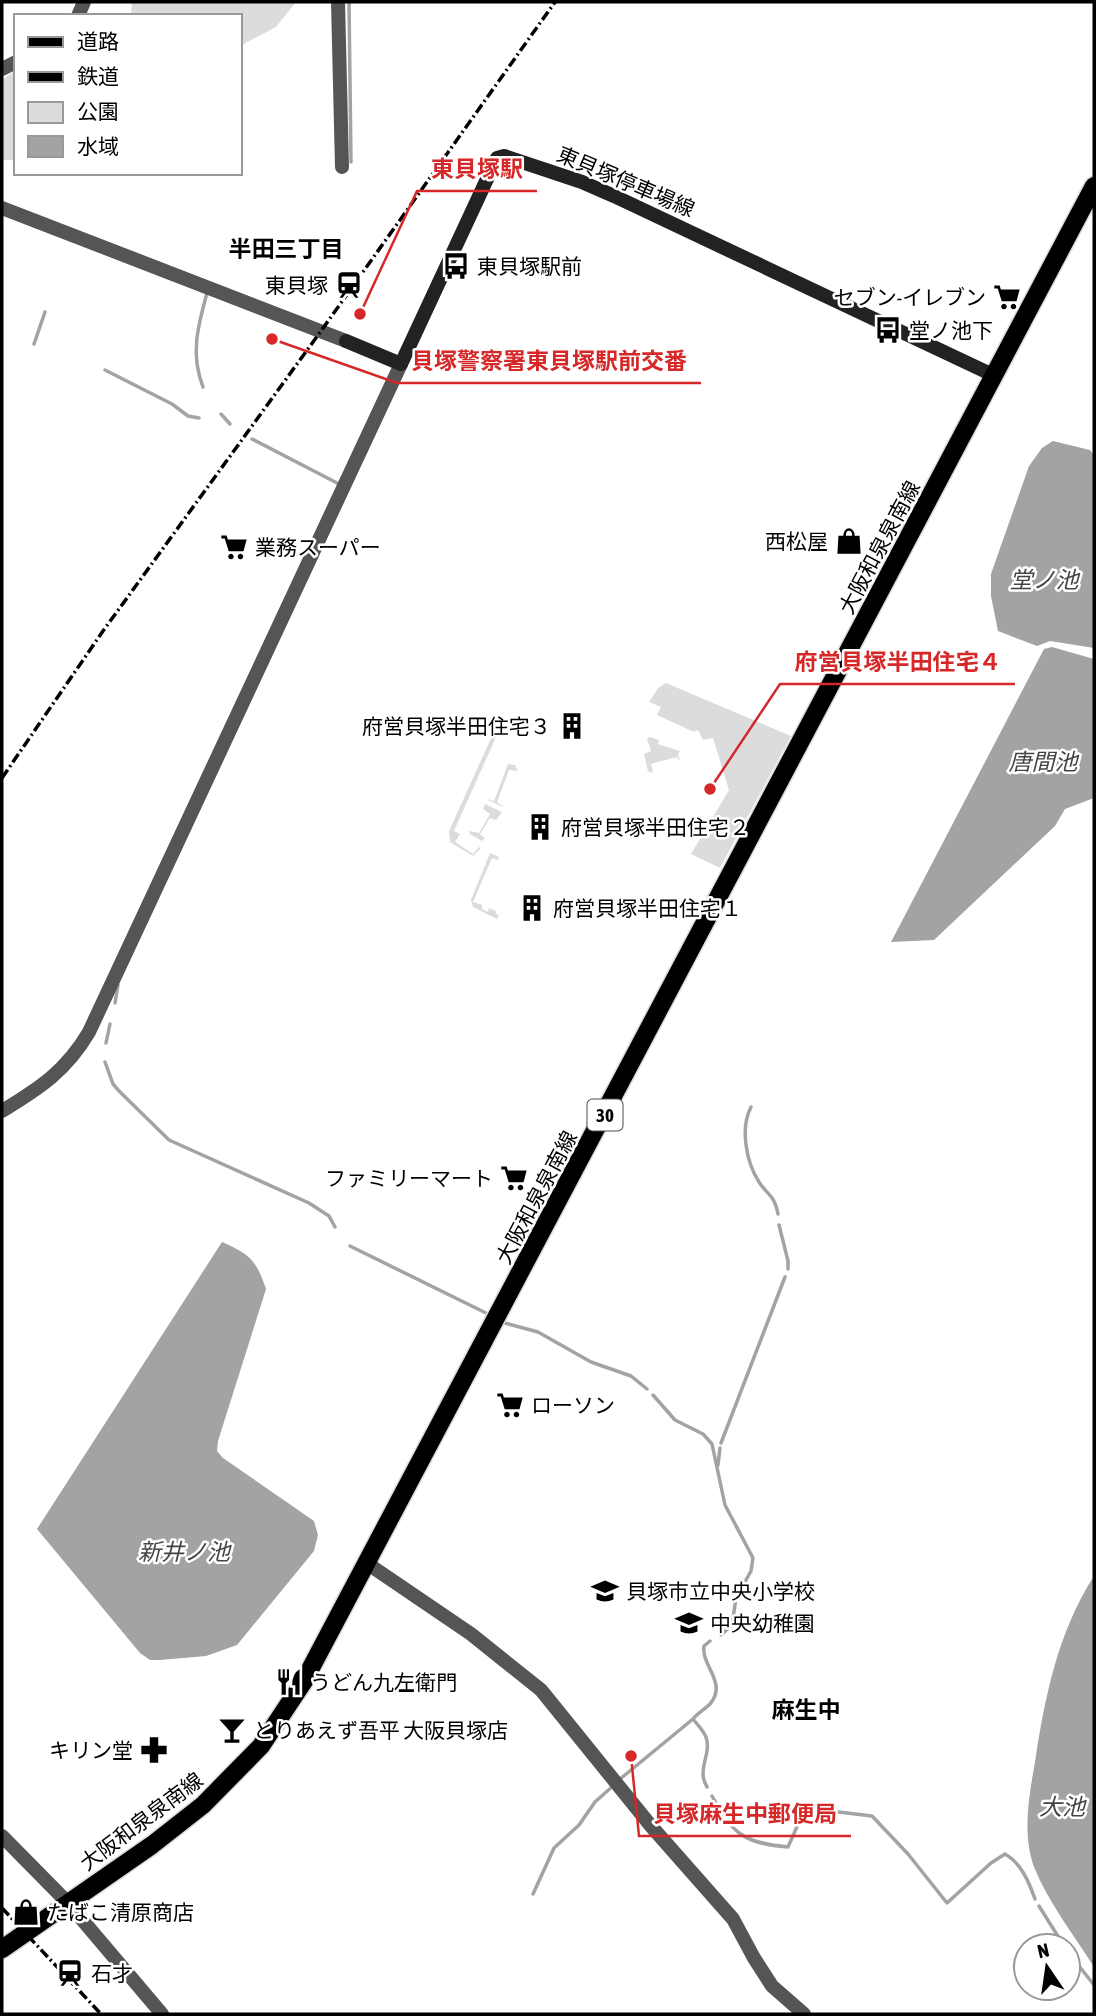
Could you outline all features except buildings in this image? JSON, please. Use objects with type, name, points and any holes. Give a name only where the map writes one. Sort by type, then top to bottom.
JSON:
[{"type":"main road","name":"東貝塚停車場線","points":[[401,364],[494,164],[498,158],[504,156],[574,179],[614,196],[995,376]]},
{"type":"main road","name":"大阪和泉泉南線","points":[[2,1949],[190,1816],[250,1758],[271,1733],[304,1681],[1094,187]]},
{"type":"main road","points":[[346,341],[401,364]]},
{"type":"street","points":[[338,2],[342,167]]},
{"type":"street","points":[[2,208],[346,341]]},
{"type":"street","points":[[2,1111],[58,1072],[75,1055],[89,1032],[401,364]]},
{"type":"street","points":[[368,1564],[471,1634],[541,1690],[651,1826],[733,1919],[772,1986],[804,2014]]},
{"type":"street","points":[[2,1836],[68,1903],[162,2014]]},
{"type":"green space","points":[[132,2],[296,2],[276,27],[242,45],[242,14],[131,14]]},
{"type":"green space","points":[[14,71],[14,160],[2,160],[2,80]]},
{"type":"green space","points":[[666,683],[791,736],[720,868],[691,854],[729,790],[713,738],[703,740],[698,730],[694,732],[657,715],[661,707],[649,702],[658,688]]},
{"type":"green space","points":[[499,732],[504,736],[496,737],[454,831],[460,834],[455,842],[473,854],[481,848],[473,856],[450,842],[449,831],[493,734]]},
{"type":"green space","points":[[650,737],[659,740],[658,744],[680,751],[678,755],[681,763],[677,757],[651,764],[653,771],[648,771],[644,754],[651,751],[647,739]]},
{"type":"green space","points":[[508,764],[515,765],[518,771],[509,770],[497,802],[505,808],[486,799],[494,801]]},
{"type":"green space","points":[[485,804],[502,812],[496,820],[490,818],[480,834],[485,838],[482,841],[469,831],[479,833],[490,814],[483,809]]},
{"type":"green space","points":[[490,853],[499,857],[498,860],[492,858],[473,902],[482,905],[482,909],[488,912],[489,908],[496,911],[499,915],[497,919],[473,907],[471,900]]},
{"type":"water","name":"堂ノ池","points":[[1053,441],[1090,450],[1094,455],[1094,648],[1050,641],[1037,646],[998,631],[991,596],[991,574],[1029,466],[1042,448]]},
{"type":"water","name":"唐間池","points":[[1052,647],[1094,659],[1094,798],[1065,809],[1055,826],[934,940],[891,942],[1044,649]]},
{"type":"water","name":"新井ノ池","points":[[222,1242],[239,1250],[255,1264],[266,1289],[217,1451],[223,1458],[314,1521],[318,1535],[314,1551],[237,1645],[206,1656],[150,1660],[140,1653],[37,1529]]},
{"type":"water","name":"大池","points":[[1094,1576],[1094,1967],[1082,1949],[1082,1932],[1071,1932],[1040,1880],[1030,1854],[1027,1828],[1039,1737],[1049,1689],[1062,1642]]},
{"type":"waterway","points":[[349,2],[351,162]]},
{"type":"waterway","points":[[203,387],[196,351],[198,329],[207,293]]},
{"type":"waterway","points":[[34,344],[45,312]]},
{"type":"waterway","points":[[105,370],[172,404],[188,416],[199,418]]},
{"type":"waterway","points":[[221,414],[230,424]]},
{"type":"waterway","points":[[252,439],[339,484]]},
{"type":"waterway","points":[[115,1003],[118,985]]},
{"type":"waterway","points":[[106,1043],[110,1024]]},
{"type":"waterway","points":[[105,1062],[113,1084],[169,1140],[309,1203],[329,1216],[335,1227]]},
{"type":"waterway","points":[[751,1107],[745,1135],[748,1155],[754,1174],[773,1199],[778,1214]]},
{"type":"waterway","points":[[779,1225],[788,1269]]},
{"type":"waterway","points":[[350,1246],[488,1314]]},
{"type":"waterway","points":[[721,1443],[785,1277]]},
{"type":"waterway","points":[[505,1323],[538,1332],[591,1362],[631,1376],[647,1389]]},
{"type":"waterway","points":[[653,1395],[675,1420],[703,1434],[712,1444],[725,1505],[753,1558],[751,1571],[736,1598],[732,1625],[721,1635]]},
{"type":"waterway","points":[[718,1465],[720,1448]]},
{"type":"waterway","points":[[707,1787],[703,1774],[706,1737],[693,1719],[715,1696],[715,1682],[704,1653],[704,1646],[710,1641]]},
{"type":"waterway","points":[[620,1779],[693,1719]]},
{"type":"waterway","points":[[533,1894],[554,1848],[579,1825],[595,1802],[614,1785]]},
{"type":"waterway","points":[[712,1796],[733,1828],[760,1843],[788,1847],[803,1813]]},
{"type":"waterway","points":[[811,1806],[814,1804],[830,1811],[872,1816],[908,1854],[947,1903],[991,1863],[1005,1854],[1020,1868],[1035,1899]]},
{"type":"waterway","points":[[1039,1906],[1055,1932]]},
{"type":"waterway","points":[[1082,1970],[1094,1985]]},
{"type":"railway","points":[[2,778],[103,631],[555,2]]},
{"type":"railway","points":[[2,1908],[101,2014]]},
{"type":"place","name":"東貝塚駅前","points":[[456,266]]},
{"type":"place","name":"東貝塚","points":[[349,285]]},
{"type":"place","name":"セブン-イレブン","points":[[1007,297]]},
{"type":"place","name":"東貝塚駅","points":[[360,314]]},
{"type":"place","name":"堂ノ池下","points":[[888,330]]},
{"type":"place","name":"貝塚警察署東貝塚駅前交番","points":[[272,339]]},
{"type":"place","name":"西松屋","points":[[849,541]]},
{"type":"place","name":"業務スーパー","points":[[234,547]]},
{"type":"place","name":"府営貝塚半田住宅３","points":[[572,726]]},
{"type":"place","name":"府営貝塚半田住宅４","points":[[710,789]]},
{"type":"place","name":"府営貝塚半田住宅２","points":[[540,827]]},
{"type":"place","name":"府営貝塚半田住宅１","points":[[532,908]]},
{"type":"place","name":"ファミリーマート","points":[[514,1178]]},
{"type":"place","name":"ローソン","points":[[510,1405]]},
{"type":"place","name":"貝塚市立中央小学校","points":[[605,1591]]},
{"type":"place","name":"中央幼稚園","points":[[689,1623]]},
{"type":"place","name":"うどん九左衛門","points":[[289,1682]]},
{"type":"place","name":"とりあえず吾平 大阪貝塚店","points":[[232,1730]]},
{"type":"place","name":"キリン堂","points":[[154,1750]]},
{"type":"place","name":"貝塚麻生中郵便局","points":[[631,1756]]},
{"type":"place","name":"たばこ清原商店","points":[[26,1912]]},
{"type":"place","name":"石才","points":[[70,1973]]},
{"type":"district","name":"半田三丁目","points":[[286,249]]},
{"type":"district","name":"麻生中","points":[[806,1710]]}]
